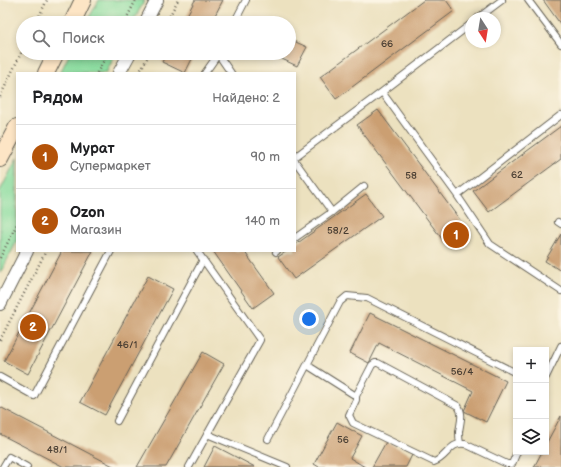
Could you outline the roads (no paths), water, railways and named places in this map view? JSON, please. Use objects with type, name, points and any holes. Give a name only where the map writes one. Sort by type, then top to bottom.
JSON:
[{"type":"main road","points":[[75,16],[83,0]]},
{"type":"main road","points":[[46,72],[52,60]]},
{"type":"main road","points":[[0,159],[16,129]]},
{"type":"street","points":[[149,16],[157,0]]},
{"type":"street","points":[[120,72],[126,60]]},
{"type":"street","points":[[0,304],[26,252]]},
{"type":"lane","points":[[238,16],[246,0]]},
{"type":"lane","points":[[486,12],[502,0]]},
{"type":"lane","points":[[528,0],[561,44]]},
{"type":"lane","points":[[296,156],[465,29]]},
{"type":"lane","points":[[206,72],[214,60]]},
{"type":"lane","points":[[222,60],[231,72]]},
{"type":"lane","points":[[382,92],[457,195],[490,244],[561,291]]},
{"type":"lane","points":[[457,195],[561,115]]},
{"type":"lane","points":[[296,162],[332,212]]},
{"type":"lane","points":[[296,237],[332,212],[364,186]]},
{"type":"lane","points":[[0,377],[34,396],[110,252]]},
{"type":"lane","points":[[189,467],[260,340],[198,252]]},
{"type":"lane","points":[[117,421],[203,260]]},
{"type":"lane","points":[[268,439],[340,302],[347,296],[367,298],[513,371]]},
{"type":"lane","points":[[549,372],[561,346]]},
{"type":"lane","points":[[460,443],[459,435],[461,410],[458,406],[378,363],[372,365],[356,396],[356,400],[349,415],[353,423],[434,462],[439,460],[456,444],[460,443],[507,464],[512,464],[516,455]]},
{"type":"lane","points":[[307,365],[356,396]]},
{"type":"lane","points":[[207,434],[287,467]]},
{"type":"lane","points":[[3,467],[9,457],[26,467]]},
{"type":"place","name":"Мурат","points":[[456,235]]},
{"type":"place","name":"Ozon","points":[[33,327]]}]
